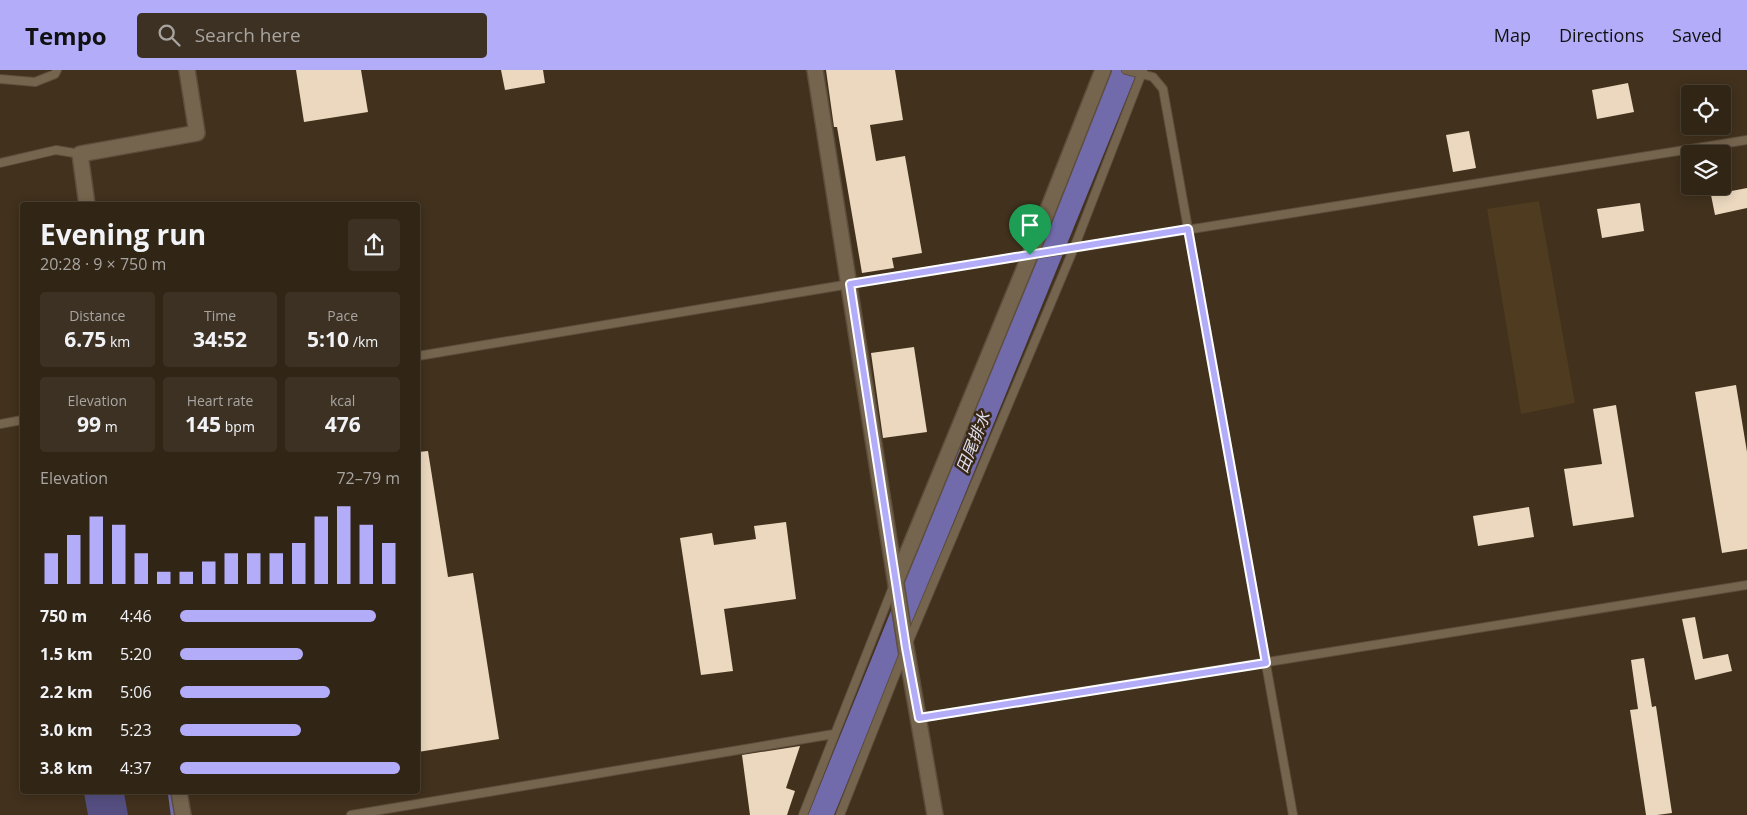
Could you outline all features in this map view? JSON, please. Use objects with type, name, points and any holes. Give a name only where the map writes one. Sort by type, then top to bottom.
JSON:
[{"type":"street","points":[[87,202],[80,154],[196,133],[187,70]]},
{"type":"street","points":[[815,70],[934,815]]},
{"type":"street","points":[[896,581],[1030,255],[1103,70]]},
{"type":"street","points":[[179,794],[183,815]]},
{"type":"lane","points":[[0,79],[35,82],[55,74],[57,70]]},
{"type":"lane","points":[[1126,70],[1142,72],[1153,77],[1164,89],[1293,815]]},
{"type":"lane","points":[[840,815],[906,648],[1074,248],[1142,72]]},
{"type":"lane","points":[[420,356],[1188,229],[1747,140]]},
{"type":"lane","points":[[0,163],[56,150],[80,154]]},
{"type":"lane","points":[[0,424],[20,420]]},
{"type":"lane","points":[[803,815],[896,581]]},
{"type":"lane","points":[[919,718],[1747,585]]},
{"type":"lane","points":[[351,815],[834,734]]},
{"type":"shaded area","points":[[1539,201],[1575,403],[1521,414],[1487,209]]},
{"type":"shaded area","points":[[84,794],[124,794],[128,815],[88,815]]},
{"type":"water","name":"田尾排水","points":[[1111,70],[1138,70],[834,815],[808,815]]},
{"type":"building","points":[[296,70],[361,70],[368,112],[304,122]]},
{"type":"building","points":[[501,70],[543,70],[545,83],[505,90]]},
{"type":"building","points":[[826,70],[895,70],[903,120],[870,125],[876,161],[905,156],[922,253],[892,258],[894,268],[862,273],[837,127],[834,127]]},
{"type":"building","points":[[1628,83],[1634,112],[1597,119],[1592,90]]},
{"type":"building","points":[[1469,131],[1476,168],[1453,172],[1446,135]]},
{"type":"building","points":[[1747,188],[1747,208],[1715,215],[1711,195],[1731,195],[1731,191]]},
{"type":"building","points":[[1640,203],[1644,231],[1602,238],[1597,209]]},
{"type":"building","points":[[914,347],[927,432],[883,438],[871,353]]},
{"type":"building","points":[[1736,385],[1747,452],[1747,549],[1722,553],[1695,392]]},
{"type":"building","points":[[1616,405],[1634,517],[1573,526],[1564,469],[1602,464],[1593,409]]},
{"type":"building","points":[[428,451],[448,577],[473,573],[499,739],[420,752],[420,452]]},
{"type":"building","points":[[1529,507],[1534,537],[1478,546],[1473,516]]},
{"type":"building","points":[[786,522],[796,599],[724,609],[733,671],[701,675],[680,538],[712,533],[714,545],[756,539],[754,526]]},
{"type":"building","points":[[1695,617],[1703,659],[1728,654],[1732,671],[1695,680],[1682,619]]},
{"type":"building","points":[[1644,658],[1652,707],[1656,706],[1672,813],[1657,815],[1646,815],[1630,710],[1638,709],[1631,660]]},
{"type":"building","points":[[800,746],[786,788],[795,791],[787,815],[750,815],[742,755]]},
{"type":"waterway","points":[[170,794],[173,815]]},
{"type":"route","points":[[1188,229],[1266,663],[919,718],[906,648],[850,284],[1030,255],[1188,229]]}]
